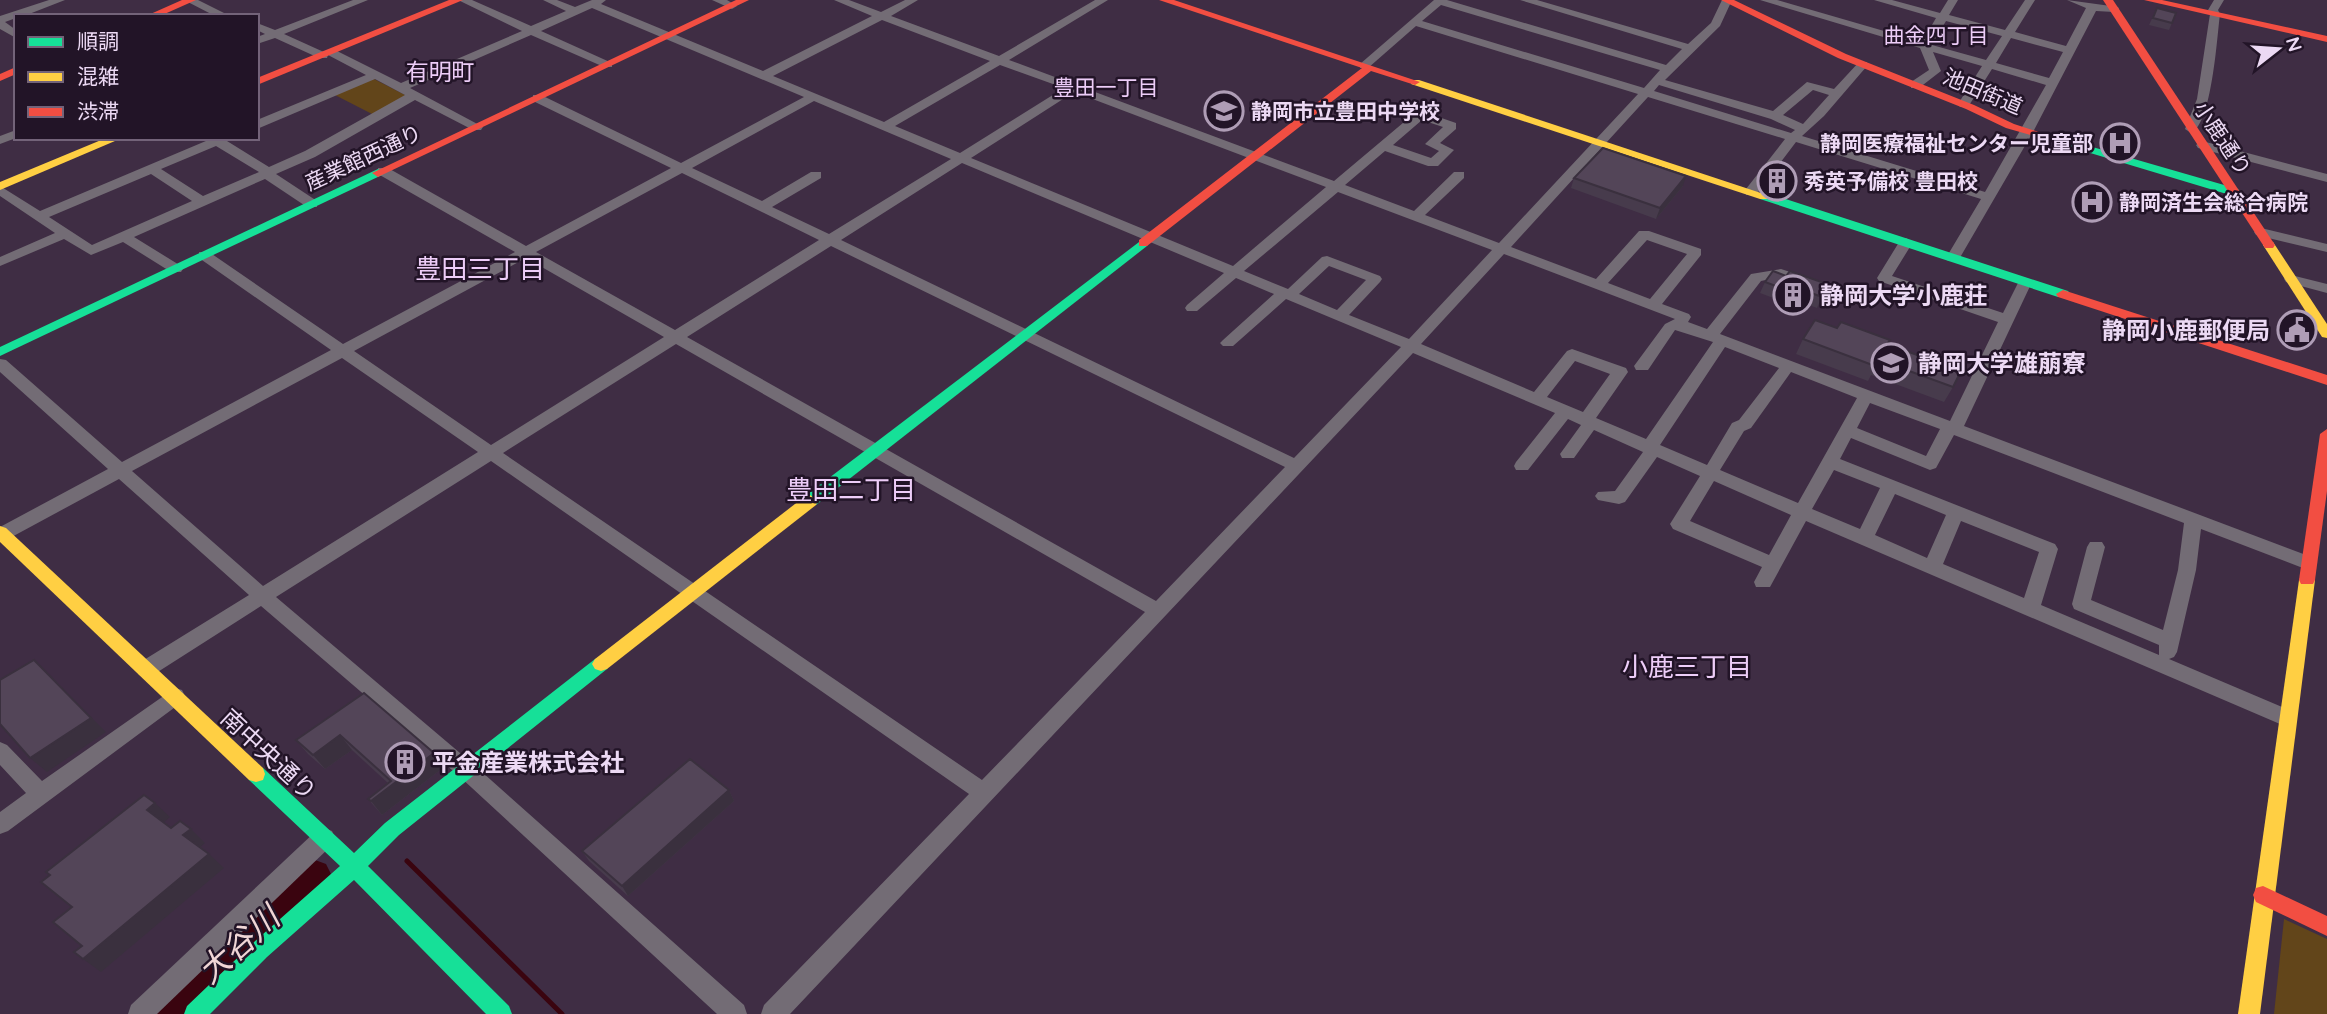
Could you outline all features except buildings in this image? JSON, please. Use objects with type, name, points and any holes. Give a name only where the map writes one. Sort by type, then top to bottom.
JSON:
[{"type":"street","points":[[22,14],[60,0]]},
{"type":"street","points":[[156,14],[190,0],[221,14]]},
{"type":"street","points":[[259,40],[363,0]]},
{"type":"street","points":[[259,81],[460,0],[608,65]]},
{"type":"street","points":[[548,0],[575,11]]},
{"type":"street","points":[[839,0],[1684,317],[1679,324],[1670,327],[1642,366]]},
{"type":"street","points":[[765,75],[913,0]]},
{"type":"street","points":[[886,126],[1104,0]]},
{"type":"street","points":[[1164,0],[2327,380]]},
{"type":"street","points":[[195,1014],[269,942],[335,885],[352,865],[466,770],[1255,155],[1366,67],[1440,0],[1668,69]]},
{"type":"street","points":[[1525,0],[1690,48]]},
{"type":"street","points":[[773,1014],[1411,346],[1646,92],[1716,24],[1726,0]]},
{"type":"street","name":"池田街道","points":[[1726,0],[1863,64],[2027,132],[2234,191]]},
{"type":"street","points":[[1765,0],[2053,83]]},
{"type":"street","points":[[1879,0],[2069,50]]},
{"type":"street","points":[[1925,47],[1953,0]]},
{"type":"street","points":[[1964,104],[2030,0]]},
{"type":"street","points":[[2072,0],[2092,7],[2111,5]]},
{"type":"street","points":[[2149,0],[2217,7],[2327,38]]},
{"type":"street","points":[[400,88],[596,2],[670,36],[1411,346],[2287,718]]},
{"type":"street","name":"産業館西通り","points":[[0,352],[670,36],[731,2]]},
{"type":"street","name":"小鹿通り","points":[[2111,5],[2327,334]]},
{"type":"street","points":[[1953,258],[2027,132],[2092,7]]},
{"type":"street","points":[[2191,128],[2203,99],[2217,7]]},
{"type":"street","points":[[0,22],[14,33]]},
{"type":"street","points":[[1413,22],[1646,92],[1799,133],[1989,197]]},
{"type":"street","points":[[259,27],[376,75],[477,127]]},
{"type":"street","points":[[1915,85],[1935,71],[1925,47]]},
{"type":"street","points":[[1751,192],[1799,133],[1863,64]]},
{"type":"street","points":[[259,124],[376,75]]},
{"type":"street","points":[[1657,81],[1775,116],[1799,133]]},
{"type":"street","points":[[1775,116],[1811,85],[1838,94]]},
{"type":"street","points":[[146,669],[1074,87]]},
{"type":"street","points":[[0,188],[92,251],[310,154],[414,95]]},
{"type":"street","points":[[1,533],[815,96]]},
{"type":"street","points":[[537,98],[1297,466]]},
{"type":"street","points":[[1192,308],[1420,115],[1452,126],[1431,144],[1448,150],[1433,163],[1384,146]]},
{"type":"street","points":[[0,188],[111,140]]},
{"type":"street","points":[[40,216],[221,140],[312,204]]},
{"type":"street","points":[[2202,145],[2327,178]]},
{"type":"street","points":[[152,169],[203,202]]},
{"type":"street","points":[[383,171],[1158,611]]},
{"type":"street","points":[[762,207],[816,174]]},
{"type":"street","points":[[1417,215],[1460,175]]},
{"type":"street","points":[[2260,232],[2327,248]]},
{"type":"street","points":[[0,262],[65,234]]},
{"type":"street","points":[[1599,284],[1644,234],[1696,252],[1653,305]]},
{"type":"street","points":[[124,237],[176,269]]},
{"type":"street","points":[[1906,242],[1884,278],[2005,319]]},
{"type":"street","points":[[204,255],[984,793]]},
{"type":"street","points":[[1228,343],[1327,260],[1375,279],[1339,316]]},
{"type":"street","points":[[1604,496],[1619,498],[1756,277],[1767,273],[1781,273],[1831,290]]},
{"type":"street","points":[[2291,279],[2327,289]]},
{"type":"street","points":[[1846,430],[1930,464],[1952,428],[2025,282]]},
{"type":"street","points":[[1679,324],[2308,563]]},
{"type":"street","points":[[1536,400],[1572,354],[1620,372],[1568,454]]},
{"type":"street","points":[[0,364],[262,596],[466,770],[735,1014]]},
{"type":"street","points":[[1772,564],[1679,524],[1738,427],[1745,424],[1788,366]]},
{"type":"street","points":[[1763,583],[1866,396]]},
{"type":"street","points":[[1522,466],[1565,412]]},
{"type":"street","points":[[2249,1014],[2327,434]]},
{"type":"street","points":[[1828,461],[2049,549],[2029,609]]},
{"type":"street","points":[[1864,539],[1890,486]]},
{"type":"street","points":[[1931,568],[1956,512]]},
{"type":"street","points":[[2163,665],[2187,570],[2194,518]]},
{"type":"street","name":"南中央通り","points":[[1,533],[324,838],[501,1014]]},
{"type":"street","points":[[2096,547],[2081,604],[2169,640]]},
{"type":"street","points":[[0,824],[174,696]]},
{"type":"street","points":[[0,751],[40,794]]},
{"type":"street","points":[[140,1014],[324,838]]},
{"type":"street","points":[[2263,895],[2327,926]]},
{"type":"shaded area","points":[[374,79],[409,97],[374,115],[335,95]]},
{"type":"shaded area","points":[[2284,919],[2327,939],[2327,1014],[2274,1014]]},
{"type":"waterway","points":[[407,861],[562,1014]]},
{"type":"waterway","name":"大谷川","points":[[161,1014],[258,922],[315,874]]},
{"type":"traffic: fast","points":[[2051,138],[2234,192]]},
{"type":"traffic: fast","points":[[0,352],[378,173]]},
{"type":"traffic: fast","points":[[1764,196],[2063,294]]},
{"type":"traffic: fast","points":[[810,501],[1143,243]]},
{"type":"traffic: fast","points":[[195,1014],[260,950],[335,885],[392,829],[601,664]]},
{"type":"traffic: fast","points":[[256,774],[353,865],[501,1014]]},
{"type":"traffic: slow","points":[[1415,82],[1764,196]]},
{"type":"traffic: slow","points":[[0,186],[111,140]]},
{"type":"traffic: slow","points":[[2269,245],[2327,334]]},
{"type":"traffic: slow","points":[[601,664],[810,501]]},
{"type":"traffic: slow","points":[[0,532],[256,774]]},
{"type":"traffic: slow","points":[[2249,1014],[2307,580]]},
{"type":"traffic: jam","points":[[156,14],[191,0]]},
{"type":"traffic: jam","points":[[259,81],[458,0]]},
{"type":"traffic: jam","points":[[378,173],[744,0]]},
{"type":"traffic: jam","points":[[1164,0],[1415,82]]},
{"type":"traffic: jam","points":[[1726,0],[1842,56],[1970,107],[2010,126],[2051,138]]},
{"type":"traffic: jam","points":[[2108,0],[2269,245]]},
{"type":"traffic: jam","points":[[2149,0],[2327,39]]},
{"type":"traffic: jam","points":[[1143,243],[1369,68]]},
{"type":"traffic: jam","points":[[0,78],[14,71]]},
{"type":"traffic: jam","points":[[2063,294],[2327,380]]},
{"type":"traffic: jam","points":[[2307,580],[2327,434]]},
{"type":"traffic: jam","points":[[2263,895],[2327,926]]},
{"type":"place","name":"静岡市立豊田中学校","points":[[1224,111]]},
{"type":"place","name":"静岡医療福祉センター児童部","points":[[2120,143]]},
{"type":"place","name":"秀英予備校 豊田校","points":[[1777,181]]},
{"type":"place","name":"静岡済生会総合病院","points":[[2092,202]]},
{"type":"place","name":"静岡大学小鹿荘","points":[[1793,295]]},
{"type":"place","name":"静岡小鹿郵便局","points":[[2297,330]]},
{"type":"place","name":"静岡大学雄萠寮","points":[[1891,363]]},
{"type":"place","name":"平金産業株式会社","points":[[405,762]]},
{"type":"district","name":"曲金四丁目","points":[[1936,35]]},
{"type":"district","name":"有明町","points":[[440,71]]},
{"type":"district","name":"豊田一丁目","points":[[1106,87]]},
{"type":"district","name":"豊田三丁目","points":[[480,268]]},
{"type":"district","name":"豊田二丁目","points":[[851,489]]},
{"type":"district","name":"小鹿三丁目","points":[[1687,666]]}]
